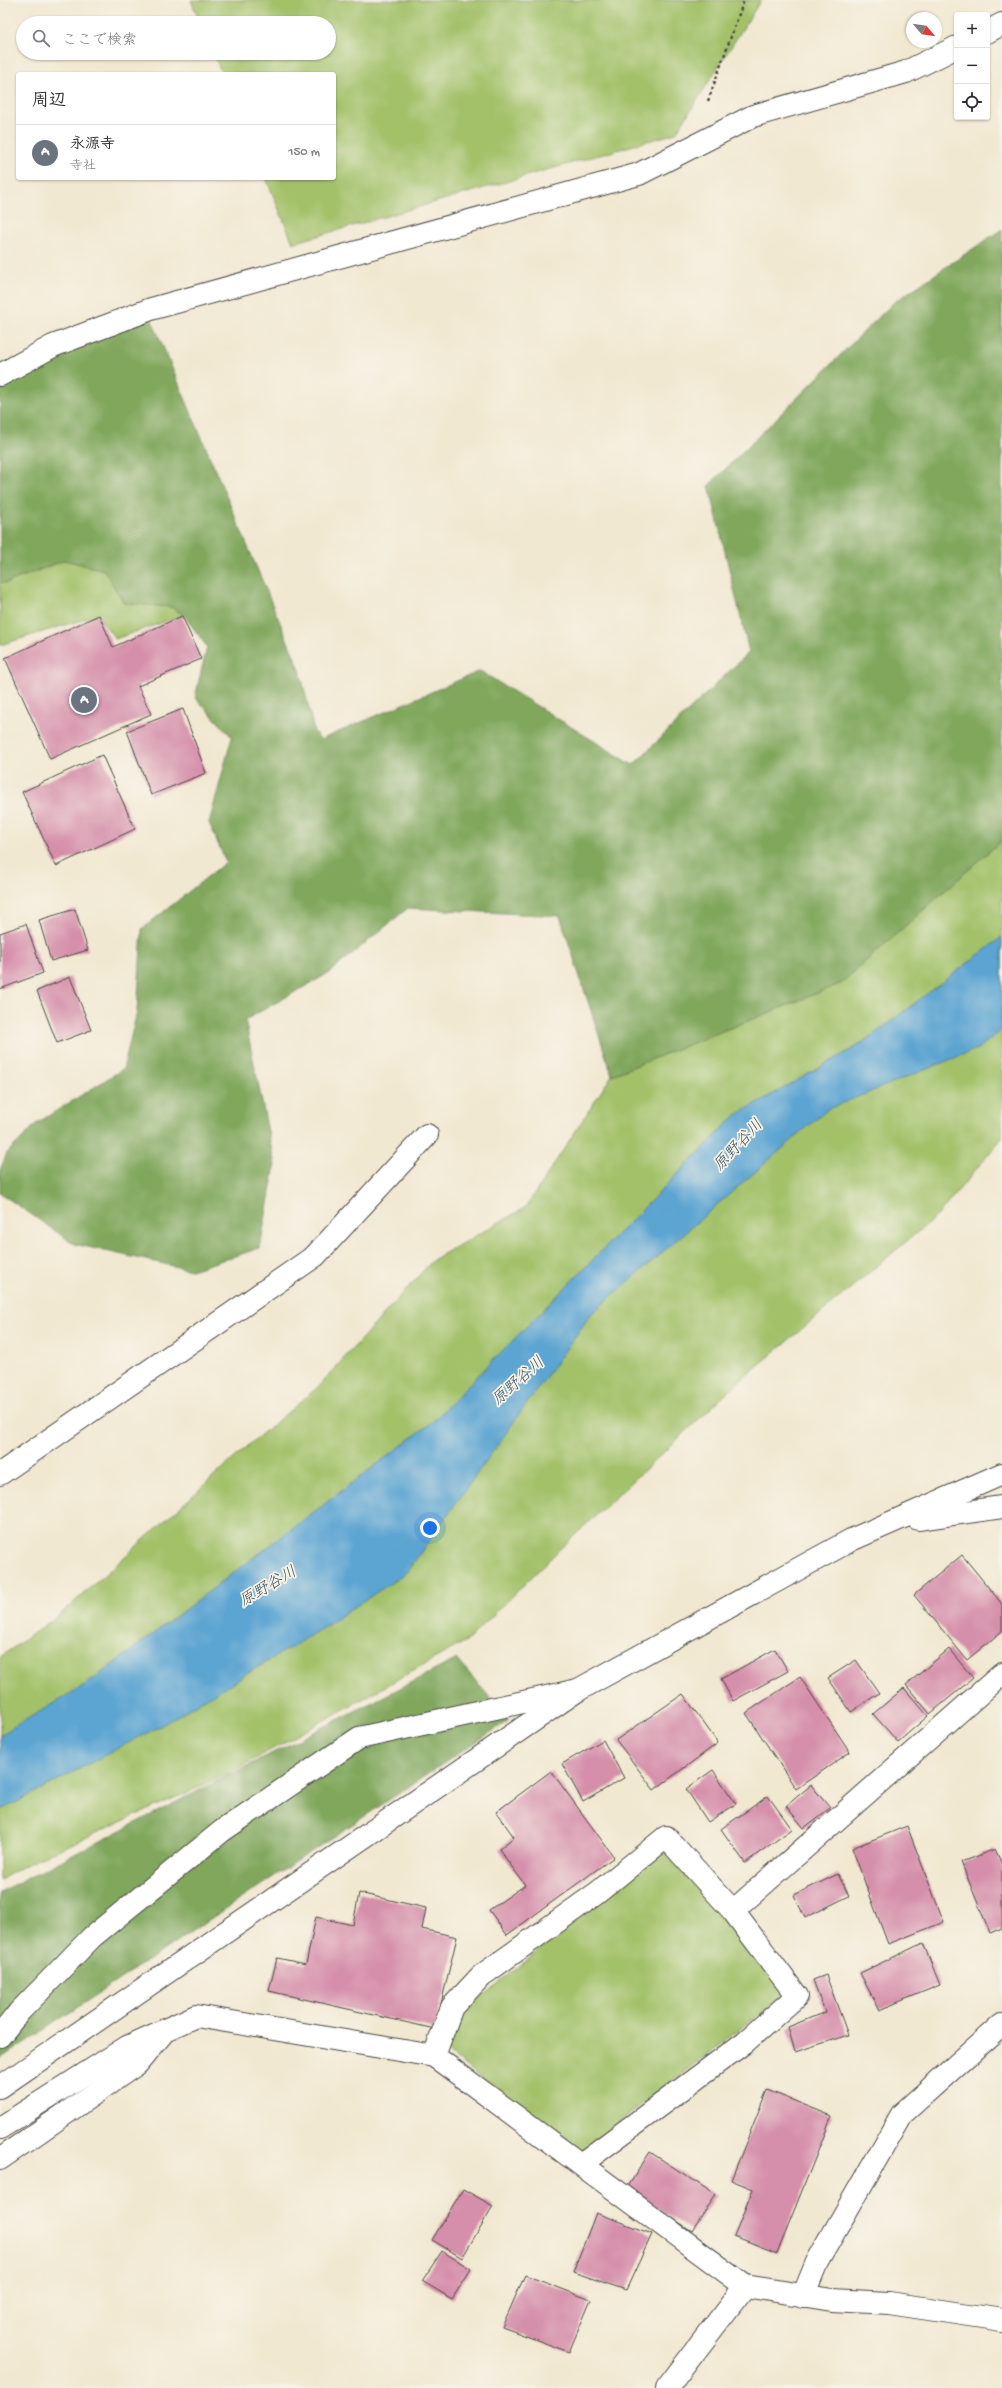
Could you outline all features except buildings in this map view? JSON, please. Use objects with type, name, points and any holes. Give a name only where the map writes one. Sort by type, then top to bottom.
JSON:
[{"type":"street","points":[[990,30],[1002,24]]},
{"type":"street","points":[[0,375],[53,346],[151,309],[639,174],[753,116],[906,72],[955,48]]},
{"type":"street","points":[[0,1474],[315,1256],[427,1135]]},
{"type":"street","points":[[0,1463],[31,1452]]},
{"type":"street","points":[[0,2087],[578,1690],[851,1540],[1002,1474]]},
{"type":"street","points":[[889,1524],[1002,1507]]},
{"type":"street","points":[[733,1911],[1002,1674]]},
{"type":"street","points":[[0,2036],[18,2012],[98,1932],[222,1831],[359,1738],[578,1690]]},
{"type":"street","points":[[434,2056],[452,2007],[480,1976],[597,1894],[666,1837],[733,1911],[798,1996],[746,2042],[581,2164]]},
{"type":"street","points":[[0,2128],[127,2047],[196,2016],[434,2056],[745,2286],[803,2296],[889,2303],[1002,2320]]},
{"type":"street","points":[[803,2296],[817,2262],[902,2114],[1002,2024]]},
{"type":"street","points":[[0,2159],[137,2064],[167,2029]]},
{"type":"street","points":[[667,2388],[745,2286]]},
{"type":"path","points":[[708,99],[744,0]]},
{"type":"green space","points":[[191,0],[761,0],[676,133],[293,243],[267,180],[336,180],[336,72],[221,72],[216,60],[336,60],[336,16],[197,16]]},
{"type":"green space","points":[[1002,229],[1002,840],[840,984],[612,1075],[560,916],[408,908],[329,973],[245,1020],[275,1165],[260,1248],[191,1270],[74,1244],[0,1193],[0,1170],[7,1153],[37,1123],[123,1069],[137,1012],[142,929],[226,862],[209,823],[232,737],[195,697],[207,647],[184,615],[171,607],[124,603],[104,570],[65,560],[6,583],[0,582],[0,391],[62,350],[151,318],[300,670],[314,731],[320,740],[480,671],[633,765],[749,652],[709,485],[893,303]]},
{"type":"green space","points":[[65,560],[104,570],[124,603],[171,607],[184,615],[115,639],[98,615],[0,645],[0,582],[6,583]]},
{"type":"green space","points":[[1002,840],[1002,1138],[938,1215],[741,1380],[561,1548],[468,1640],[226,1775],[29,1863],[0,1880],[0,1657],[62,1613],[257,1438],[318,1387],[433,1260],[526,1207],[612,1075],[840,984]]},
{"type":"green space","points":[[457,1659],[509,1720],[0,2059],[0,1892]]},
{"type":"green space","points":[[665,1849],[787,1993],[580,2152],[447,2052],[460,2014]]},
{"type":"water","name":"原野谷川","points":[[1002,937],[1002,1030],[979,1048],[828,1109],[591,1314],[406,1573],[321,1629],[162,1725],[0,1811],[0,1735],[88,1683],[430,1424],[736,1115],[861,1044]]},
{"type":"place","name":"永源寺","points":[[84,700]]}]
